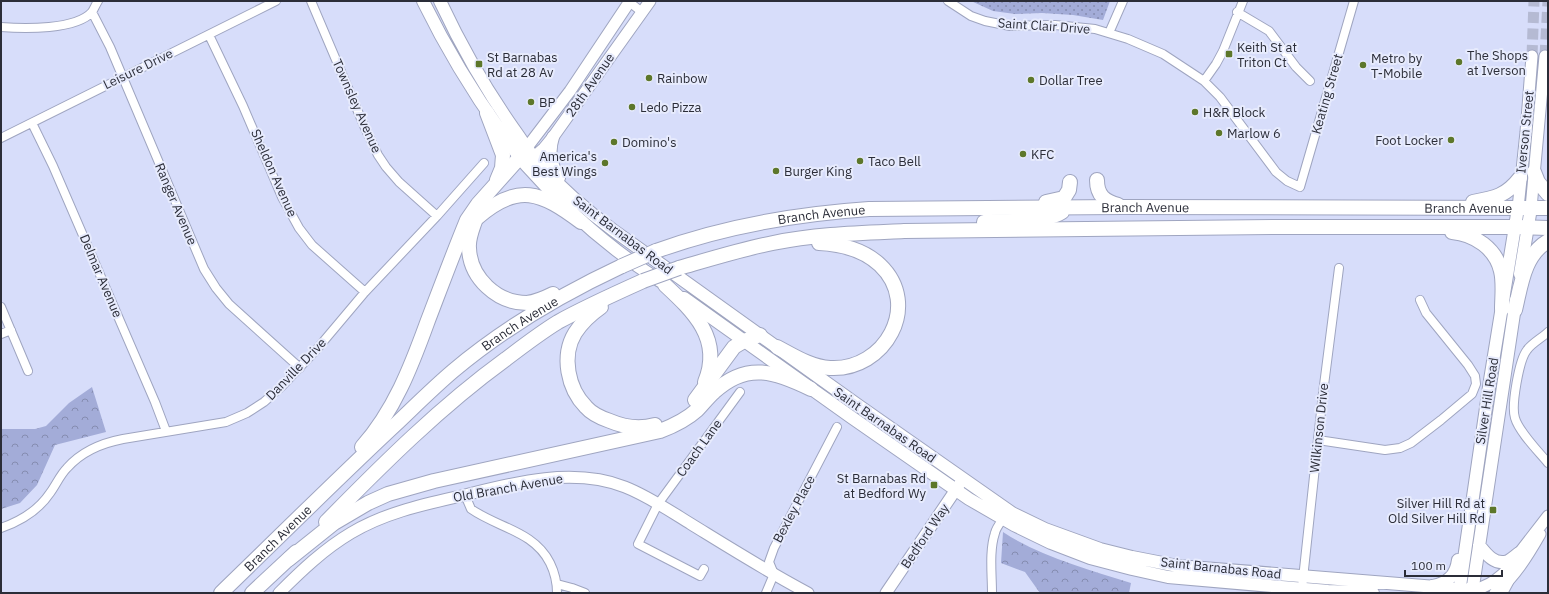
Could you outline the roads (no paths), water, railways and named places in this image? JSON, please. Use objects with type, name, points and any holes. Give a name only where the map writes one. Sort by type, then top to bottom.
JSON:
[{"type":"highway","points":[[487,113],[503,155],[502,168],[494,186]]},
{"type":"highway","points":[[304,512],[365,443],[385,416],[398,394],[416,354],[467,220],[478,204],[494,186],[527,157]]},
{"type":"highway","points":[[527,157],[477,218],[470,236],[469,249],[472,263],[478,278],[489,289],[501,296],[513,301],[527,303],[539,300],[604,274]]},
{"type":"highway","points":[[1534,172],[1538,182],[1548,194]]},
{"type":"highway","points":[[1428,209],[1476,202],[1501,196],[1513,187],[1520,178]]},
{"type":"highway","points":[[1097,180],[1098,192],[1101,198],[1123,207]]},
{"type":"highway","points":[[982,208],[1059,200],[1064,198],[1069,190],[1070,182]]},
{"type":"highway","points":[[477,218],[489,208],[508,197],[530,195],[549,201],[581,222]]},
{"type":"highway","name":"Branch Avenue","points":[[221,593],[452,372],[476,353],[535,312],[604,274],[656,251],[692,238],[773,220],[812,214],[869,209],[1123,207],[1428,209],[1548,208]]},
{"type":"highway","points":[[904,231],[954,224],[1044,218],[1059,214],[1067,208]]},
{"type":"highway","points":[[1097,208],[1109,218],[1120,222],[1177,228]]},
{"type":"highway","name":"Branch Avenue","points":[[252,593],[289,559],[409,440],[465,390],[527,343],[558,322],[625,289],[679,268],[774,243],[803,238],[863,232],[1177,228],[1548,228]]},
{"type":"highway","points":[[1402,228],[1457,233],[1476,239],[1484,245],[1495,257],[1501,271],[1508,309]]},
{"type":"highway","points":[[1508,309],[1534,253],[1548,241]]},
{"type":"highway","points":[[747,250],[761,251],[816,243],[844,246],[860,252],[880,265],[892,281],[896,291],[898,300],[893,330],[884,345],[867,360],[853,366],[830,368],[812,365],[777,347]]},
{"type":"highway","points":[[665,284],[697,317],[708,341],[710,358],[708,374],[697,398]]},
{"type":"highway","points":[[625,289],[582,322],[574,334],[569,348],[567,367],[570,381],[577,397],[587,408],[600,417],[615,423],[626,426],[647,427],[662,423],[677,416],[689,408],[734,347],[744,341],[760,335]]},
{"type":"highway","points":[[289,559],[334,523],[388,494],[434,481],[660,431],[672,427],[689,417],[723,384],[743,375],[754,372],[781,375],[811,389]]},
{"type":"main road","name":"Saint Barnabas Road","points":[[423,1],[450,54],[487,113],[527,157],[581,222],[641,269],[665,284],[811,389],[956,490],[1002,519],[1027,532],[1069,550],[1132,569],[1168,577],[1429,587],[1473,592]]},
{"type":"main road","name":"Saint Barnabas Road","points":[[440,1],[458,39],[527,157],[590,213],[1000,506],[1025,520],[1100,549],[1132,557],[1178,566],[1373,593]]},
{"type":"main road","points":[[553,137],[550,146],[552,166],[566,192]]},
{"type":"main road","name":"Silver Hill Road","points":[[1459,591],[1524,208]]},
{"type":"main road","name":"Silver Hill Road","points":[[1473,592],[1491,474],[1508,309]]},
{"type":"main road","points":[[1429,587],[1446,582],[1452,577],[1458,563],[1460,549],[1467,537]]},
{"type":"main road","points":[[1479,545],[1487,555],[1497,561],[1508,561],[1519,553]]},
{"type":"street","points":[[1,27],[56,26],[75,21],[92,12],[98,1]]},
{"type":"street","name":"Leisure Drive","points":[[1,138],[276,1]]},
{"type":"street","name":"Townsley Avenue","points":[[311,1],[378,155],[399,182],[438,216]]},
{"type":"street","points":[[629,1],[642,12]]},
{"type":"street","name":"28th Avenue","points":[[527,157],[629,1]]},
{"type":"street","name":"28th Avenue","points":[[527,157],[553,137],[650,1]]},
{"type":"street","name":"Saint Clair Drive","points":[[948,1],[971,16],[985,21],[1021,27],[1070,26],[1095,29],[1137,42],[1163,54],[1204,81],[1220,98],[1276,172],[1300,187]]},
{"type":"street","points":[[1109,33],[1123,1]]},
{"type":"street","points":[[1204,81],[1221,54],[1237,12],[1243,1]]},
{"type":"street","name":"Keating Street","points":[[1300,187],[1354,1]]},
{"type":"street","name":"Ranger Avenue","points":[[92,12],[110,47],[204,269],[216,288],[229,304],[300,368]]},
{"type":"street","points":[[1237,12],[1269,31],[1296,67],[1310,80]]},
{"type":"street","name":"Sheldon Avenue","points":[[209,35],[252,124],[282,197],[299,228],[312,245],[365,292]]},
{"type":"street","name":"Iverson Street","points":[[1524,208],[1520,178],[1526,132],[1532,56]]},
{"type":"street","name":"Iverson Street","points":[[1524,208],[1534,172],[1545,56]]},
{"type":"street","name":"Delmar Avenue","points":[[32,123],[56,174],[134,353],[166,431]]},
{"type":"street","name":"Danville Drive","points":[[1,528],[23,519],[42,504],[66,468],[81,455],[93,448],[108,442],[226,422],[247,413],[264,402],[300,368],[365,292],[438,216],[484,163]]},
{"type":"street","name":"Wilkinson Drive","points":[[1302,582],[1323,393],[1340,268]]},
{"type":"street","points":[[1318,440],[1385,450],[1400,448],[1411,443],[1472,394],[1476,384],[1474,376],[1468,365],[1426,313],[1420,300]]},
{"type":"street","points":[[1,307],[28,371]]},
{"type":"street","points":[[1,334],[11,330]]},
{"type":"street","points":[[1548,332],[1528,349],[1524,356],[1519,371],[1514,414],[1518,426],[1548,463]]},
{"type":"street","name":"Coach Lane","points":[[704,569],[700,576],[638,544],[658,504],[740,392]]},
{"type":"street","name":"Bexley Place","points":[[774,574],[769,562],[774,548],[837,427]]},
{"type":"street","name":"Old Branch Avenue","points":[[279,593],[310,563],[350,533],[382,517],[418,505],[482,490],[556,477],[580,477],[604,481],[626,488],[658,504],[808,593]]},
{"type":"street","name":"Bedford Way","points":[[886,593],[963,480]]},
{"type":"street","points":[[465,495],[471,509],[532,540],[540,547],[554,570],[557,593]]},
{"type":"street","points":[[1473,592],[1496,580],[1548,516]]},
{"type":"street","points":[[992,593],[994,537],[995,531],[1002,519]]},
{"type":"street","points":[[1495,593],[1504,588],[1533,547],[1548,520]]},
{"type":"street","points":[[766,593],[774,574]]},
{"type":"street","points":[[557,584],[584,593]]},
{"type":"tunnel","points":[[1532,56],[1534,1]]},
{"type":"tunnel","points":[[1545,56],[1548,1]]},
{"type":"place","name":"Keith St at Triton Ct","points":[[1229,54]]},
{"type":"place","name":"The Shops at Iverson","points":[[1459,62]]},
{"type":"place","name":"St Barnabas Rd at 28 Av","points":[[479,64]]},
{"type":"place","name":"Metro by T-Mobile","points":[[1363,65]]},
{"type":"place","name":"Rainbow","points":[[649,78]]},
{"type":"place","name":"Dollar Tree","points":[[1031,80]]},
{"type":"place","name":"BP","points":[[531,102]]},
{"type":"place","name":"Ledo Pizza","points":[[632,107]]},
{"type":"place","name":"H&R Block","points":[[1195,112]]},
{"type":"place","name":"Marlow 6","points":[[1219,133]]},
{"type":"place","name":"Foot Locker","points":[[1451,140]]},
{"type":"place","name":"Domino's","points":[[614,142]]},
{"type":"place","name":"KFC","points":[[1023,154]]},
{"type":"place","name":"Taco Bell","points":[[860,161]]},
{"type":"place","name":"America's Best Wings","points":[[605,163]]},
{"type":"place","name":"Burger King","points":[[776,171]]},
{"type":"place","name":"St Barnabas Rd at Bedford Wy","points":[[934,485]]},
{"type":"place","name":"Silver Hill Rd at Old Silver Hill Rd","points":[[1493,510]]}]
